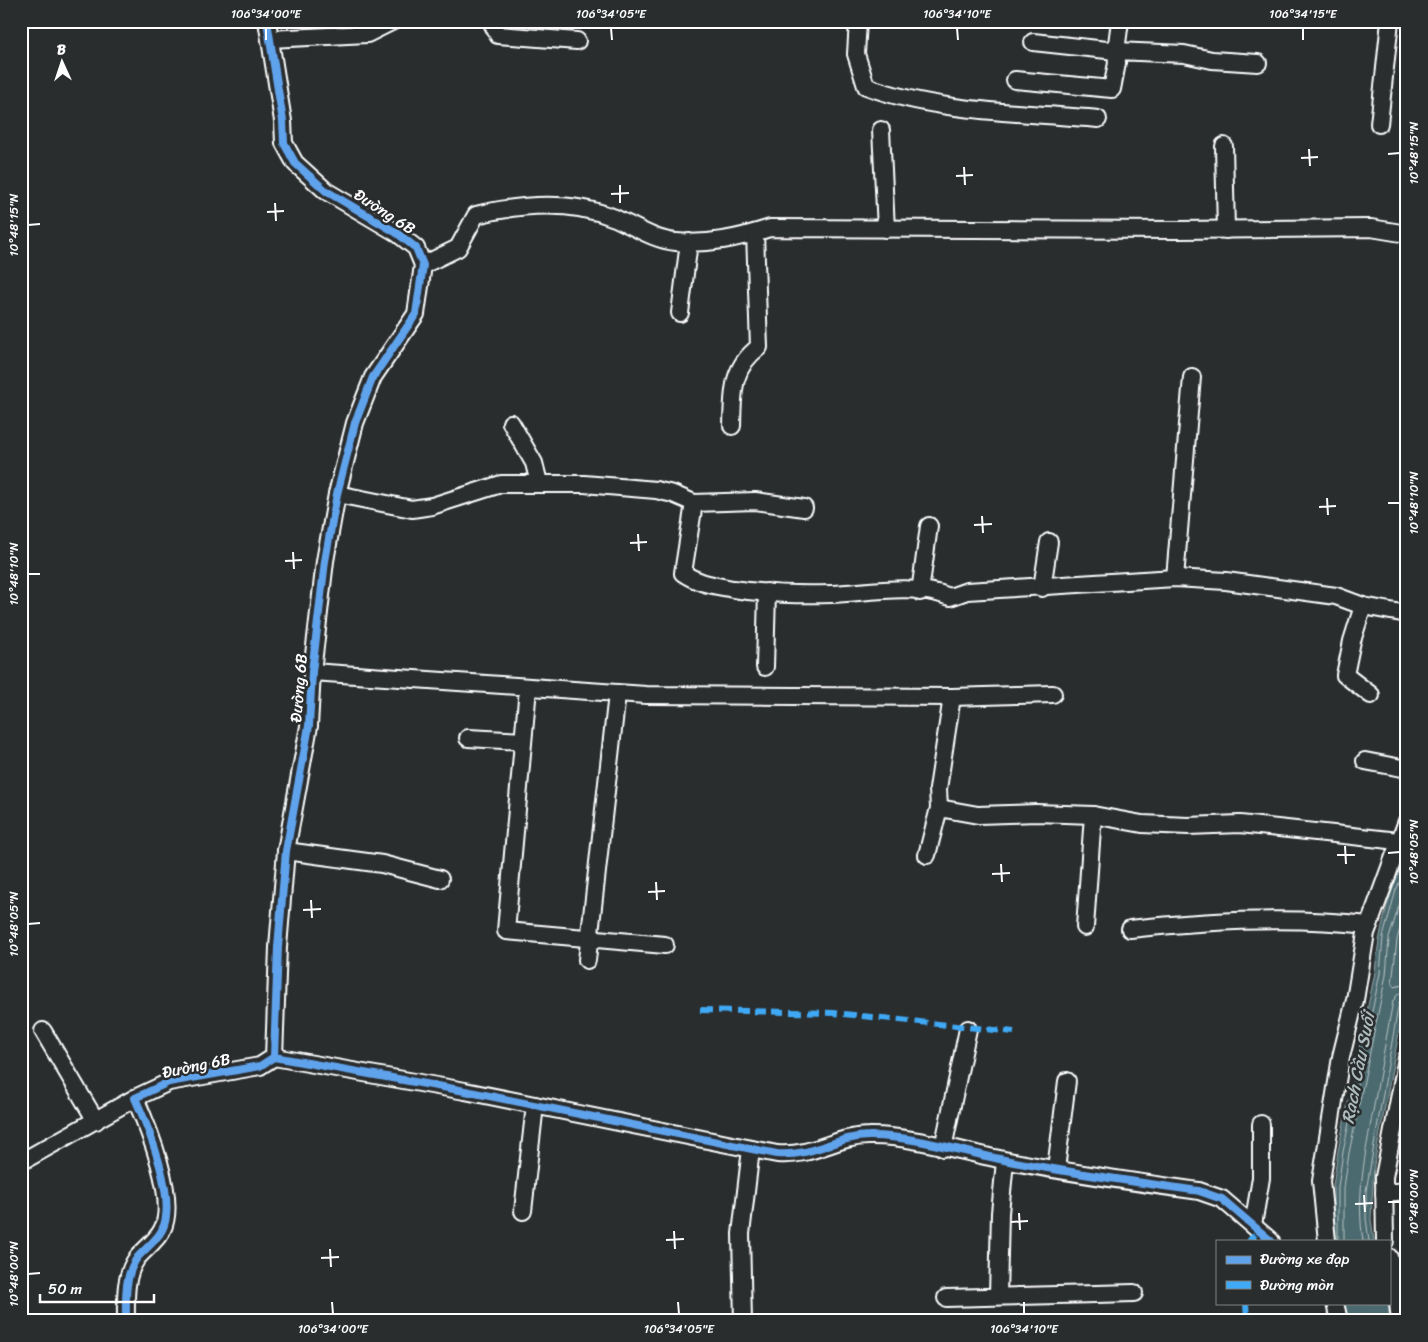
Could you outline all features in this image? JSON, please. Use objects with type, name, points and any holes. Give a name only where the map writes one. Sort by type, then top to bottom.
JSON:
[{"type":"street","name":"Đường 6B","points":[[21,1162],[135,1098],[169,1082],[260,1066],[274,1057],[278,947],[286,851],[309,726],[312,672],[325,561],[337,494],[355,423],[373,377],[416,314],[423,265],[416,248],[404,238],[326,190],[295,163],[284,143],[283,120],[267,21]]},
{"type":"street","points":[[270,39],[367,34],[392,21]]},
{"type":"street","points":[[491,21],[498,35],[578,41]]},
{"type":"street","points":[[858,21],[856,54],[866,86],[896,97],[950,105],[1098,119]]},
{"type":"street","points":[[1014,80],[1112,90],[1117,63],[1116,51],[1120,21]]},
{"type":"street","points":[[1379,124],[1390,21]]},
{"type":"street","points":[[1033,42],[1116,51],[1184,54],[1212,60],[1258,63]]},
{"type":"street","points":[[880,130],[886,229]]},
{"type":"street","points":[[1224,146],[1226,230]]},
{"type":"street","points":[[423,265],[458,248],[476,215],[505,208],[550,206],[590,210],[615,218],[645,233],[674,242],[733,239],[770,228],[1226,230],[1372,228],[1407,234]]},
{"type":"street","points":[[732,426],[733,398],[739,366],[748,355],[759,347],[755,233]]},
{"type":"street","points":[[680,313],[689,242]]},
{"type":"street","points":[[1175,578],[1192,377]]},
{"type":"street","points":[[511,423],[534,463],[539,483]]},
{"type":"street","points":[[337,494],[412,510],[432,506],[501,484],[539,483],[623,486],[656,490],[673,494],[694,503],[755,501],[804,508]]},
{"type":"street","points":[[694,503],[683,573],[697,583],[767,592],[833,594],[882,590],[939,593],[950,597],[967,591],[1042,588],[1175,578],[1226,581],[1336,596],[1363,606],[1407,614]]},
{"type":"street","points":[[920,592],[929,526]]},
{"type":"street","points":[[1042,588],[1049,542]]},
{"type":"street","points":[[765,667],[767,592]]},
{"type":"street","points":[[1363,606],[1352,641],[1345,675],[1371,695]]},
{"type":"street","points":[[312,672],[617,694],[952,697],[1053,694]]},
{"type":"street","points":[[528,688],[506,931],[665,945]]},
{"type":"street","points":[[587,960],[617,694]]},
{"type":"street","points":[[927,854],[939,808],[938,789],[952,697]]},
{"type":"street","points":[[468,738],[523,741]]},
{"type":"street","points":[[1365,761],[1407,769]]},
{"type":"street","points":[[939,808],[978,815],[1036,813],[1093,815],[1142,824],[1188,826],[1240,824],[1399,841]]},
{"type":"street","points":[[1085,927],[1093,815]]},
{"type":"street","points":[[1327,1240],[1321,1181],[1341,1057],[1369,925],[1407,821]]},
{"type":"street","points":[[286,851],[382,864],[440,879]]},
{"type":"street","points":[[1130,930],[1184,923],[1256,920],[1308,919],[1369,925]]},
{"type":"street","points":[[943,1148],[968,1029]]},
{"type":"street","points":[[43,1031],[96,1121]]},
{"type":"street","points":[[274,1057],[535,1105],[750,1149],[791,1155],[810,1152],[851,1138],[869,1136],[1056,1169],[1199,1191],[1222,1199],[1270,1240]]},
{"type":"street","points":[[1385,1240],[1384,1177],[1407,1058]]},
{"type":"street","points":[[1056,1169],[1067,1081]]},
{"type":"street","points":[[126,1321],[130,1272],[136,1260],[162,1230],[168,1199],[150,1129],[135,1098]]},
{"type":"street","points":[[522,1210],[535,1105]]},
{"type":"street","points":[[1253,1225],[1261,1178],[1261,1124]]},
{"type":"street","points":[[743,1321],[741,1234],[750,1149]]},
{"type":"street","points":[[998,1296],[1000,1214],[1006,1160]]},
{"type":"street","points":[[1384,1193],[1407,1191]]},
{"type":"street","points":[[1390,1261],[1396,1283],[1400,1321]]},
{"type":"street","points":[[946,1298],[1134,1293]]},
{"type":"street","points":[[1335,1304],[1339,1321]]},
{"type":"water","name":"Rạch Cầu Suối","points":[[1407,852],[1407,990],[1374,1165],[1371,1219],[1374,1240],[1333,1240],[1333,1186],[1338,1151],[1375,972],[1382,925],[1395,882]]},
{"type":"water","points":[[1339,1304],[1388,1304],[1390,1321],[1343,1321]]},
{"type":"marked path","points":[[700,1010],[834,1013],[1014,1032]]},
{"type":"marked path","points":[[1250,1240],[1259,1230]]},
{"type":"marked path","points":[[1246,1304],[1247,1321]]},
{"type":"cycle path","points":[[126,1321],[127,1288],[130,1272],[137,1258],[160,1234],[166,1217],[164,1183],[147,1127],[135,1098],[169,1082],[260,1066],[274,1057],[278,947],[286,851],[309,726],[312,672],[325,561],[337,494],[355,423],[373,377],[416,314],[423,265],[416,248],[397,233],[326,191],[295,163],[284,143],[283,121],[267,21]]},
{"type":"cycle path","points":[[274,1057],[465,1091],[777,1154],[814,1150],[857,1137],[885,1136],[919,1141],[1052,1169],[1199,1191],[1222,1199],[1270,1240]]}]
